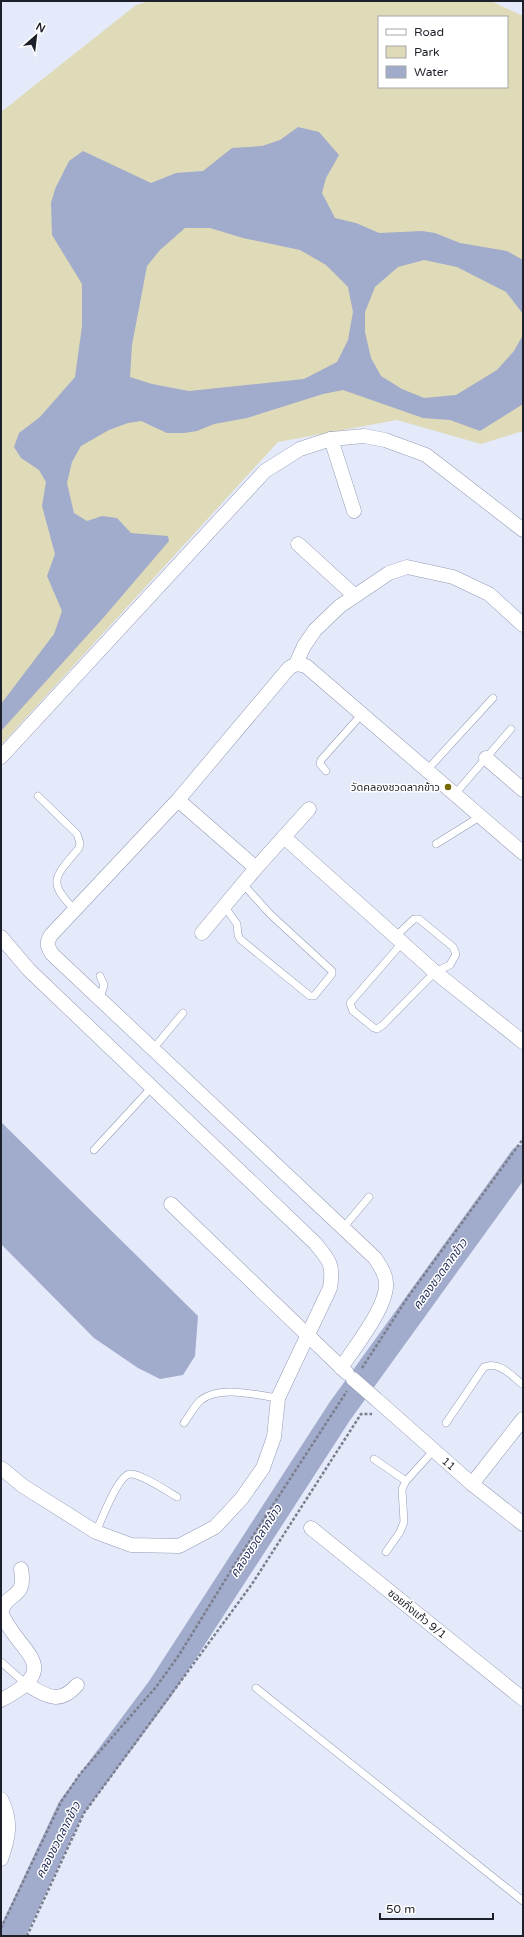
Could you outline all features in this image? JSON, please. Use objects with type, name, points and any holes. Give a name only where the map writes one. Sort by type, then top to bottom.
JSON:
[{"type":"street","points":[[1,758],[265,471],[300,449],[331,439],[364,436],[385,440],[426,455],[523,530]]},
{"type":"street","points":[[331,439],[354,511]]},
{"type":"street","points":[[298,544],[356,596]]},
{"type":"street","points":[[341,1368],[383,1304],[386,1284],[384,1272],[375,1258],[52,954],[47,942],[51,935],[178,800],[289,668],[296,664],[304,646],[315,630],[340,606],[389,573],[407,567],[454,577],[488,594],[523,626]]},
{"type":"street","points":[[296,664],[306,666],[523,853]]},
{"type":"street","points":[[486,758],[523,790]]},
{"type":"street","points":[[178,800],[256,868]]},
{"type":"street","points":[[202,933],[256,868],[309,809]]},
{"type":"street","points":[[284,837],[435,972],[523,1042]]},
{"type":"street","points":[[1,937],[29,970],[315,1243],[330,1261],[332,1275],[330,1288],[278,1398],[274,1437],[263,1468],[242,1498],[215,1527],[179,1546],[131,1545],[96,1532],[23,1486],[1,1468]]},
{"type":"street","name":"11","points":[[171,1204],[354,1380],[472,1484],[523,1524]]},
{"type":"street","points":[[472,1484],[523,1419]]},
{"type":"street","name":"ซอยกิ่งแก้ว 9/1","points":[[312,1528],[523,1699]]},
{"type":"street","points":[[1,1700],[26,1684],[32,1676],[34,1668],[31,1655],[10,1629],[1,1612],[3,1606],[20,1589],[23,1581],[21,1569]]},
{"type":"street","points":[[26,1684],[46,1696],[55,1698],[69,1693],[77,1685]]},
{"type":"street","points":[[1,1799],[6,1810],[9,1832],[1,1859]]},
{"type":"lane","points":[[427,770],[493,698]]},
{"type":"lane","points":[[326,771],[320,764],[321,760],[362,714]]},
{"type":"lane","points":[[455,794],[511,729]]},
{"type":"lane","points":[[38,796],[77,834],[80,843],[79,848],[58,875],[56,884],[60,895],[75,910]]},
{"type":"lane","points":[[436,844],[481,816]]},
{"type":"lane","points":[[224,906],[237,924],[240,939],[310,996],[314,996],[319,993],[332,974],[332,971],[270,914],[243,884]]},
{"type":"lane","points":[[414,919],[419,919],[453,948],[456,954],[454,961],[450,965],[435,972],[383,1026],[377,1029],[353,1011],[350,1003],[398,940],[414,919]]},
{"type":"lane","points":[[100,976],[104,985],[100,998]]},
{"type":"lane","points":[[153,1049],[183,1014]]},
{"type":"lane","points":[[94,1150],[152,1087]]},
{"type":"lane","points":[[343,1228],[369,1197]]},
{"type":"lane","points":[[446,1423],[484,1367],[490,1364],[498,1366],[522,1384]]},
{"type":"lane","points":[[184,1423],[196,1405],[210,1394],[223,1391],[278,1398]]},
{"type":"lane","points":[[386,1552],[400,1532],[404,1522],[402,1489],[406,1480],[434,1450]]},
{"type":"lane","points":[[374,1459],[406,1480]]},
{"type":"lane","points":[[96,1532],[119,1482],[126,1475],[131,1473],[141,1477],[177,1497]]},
{"type":"lane","points":[[1,1662],[26,1684]]},
{"type":"lane","points":[[256,1688],[523,1901]]},
{"type":"path","points":[[1,1928],[61,1802],[76,1779],[95,1754],[156,1687],[179,1655],[240,1556],[408,1297],[523,1139]]},
{"type":"path","points":[[27,1936],[84,1813],[252,1584],[361,1414],[392,1412]]},
{"type":"green space","points":[[149,1],[491,1],[523,16],[523,431],[481,444],[397,420],[278,442],[1,745],[1,112],[136,5]]},
{"type":"water","points":[[298,127],[319,132],[339,155],[326,178],[322,193],[335,218],[356,223],[379,233],[422,231],[435,233],[460,243],[507,251],[523,260],[523,314],[506,292],[457,267],[424,260],[398,267],[375,287],[365,312],[365,332],[371,358],[381,376],[402,389],[424,398],[456,395],[497,370],[514,351],[523,335],[523,404],[480,431],[450,420],[423,418],[343,390],[323,394],[247,418],[214,424],[197,431],[184,433],[167,433],[141,421],[128,423],[109,430],[81,446],[72,462],[67,483],[74,513],[87,521],[102,516],[117,518],[131,533],[168,536],[169,541],[104,617],[1,731],[1,704],[54,634],[62,611],[47,576],[55,554],[42,506],[46,482],[39,470],[21,458],[14,447],[19,433],[40,417],[75,377],[82,326],[82,284],[52,235],[51,203],[55,189],[69,161],[83,151],[151,183],[176,173],[203,171],[232,148],[262,146],[280,140]],"holes":[[[185,228],[210,228],[243,238],[300,250],[326,265],[348,287],[353,312],[348,340],[337,362],[304,379],[189,391],[152,384],[130,377],[132,345],[147,266],[160,250]]]},
{"type":"water","points":[[1,1122],[198,1316],[195,1356],[183,1375],[160,1379],[138,1368],[94,1338],[1,1244]]},
{"type":"waterway","name":"คลองชวดลากข้าว","points":[[11,1936],[71,1808],[160,1689],[340,1411],[523,1158]]},
{"type":"place","name":"วัดคลองชวดลากข้าว","points":[[448,787]]}]
